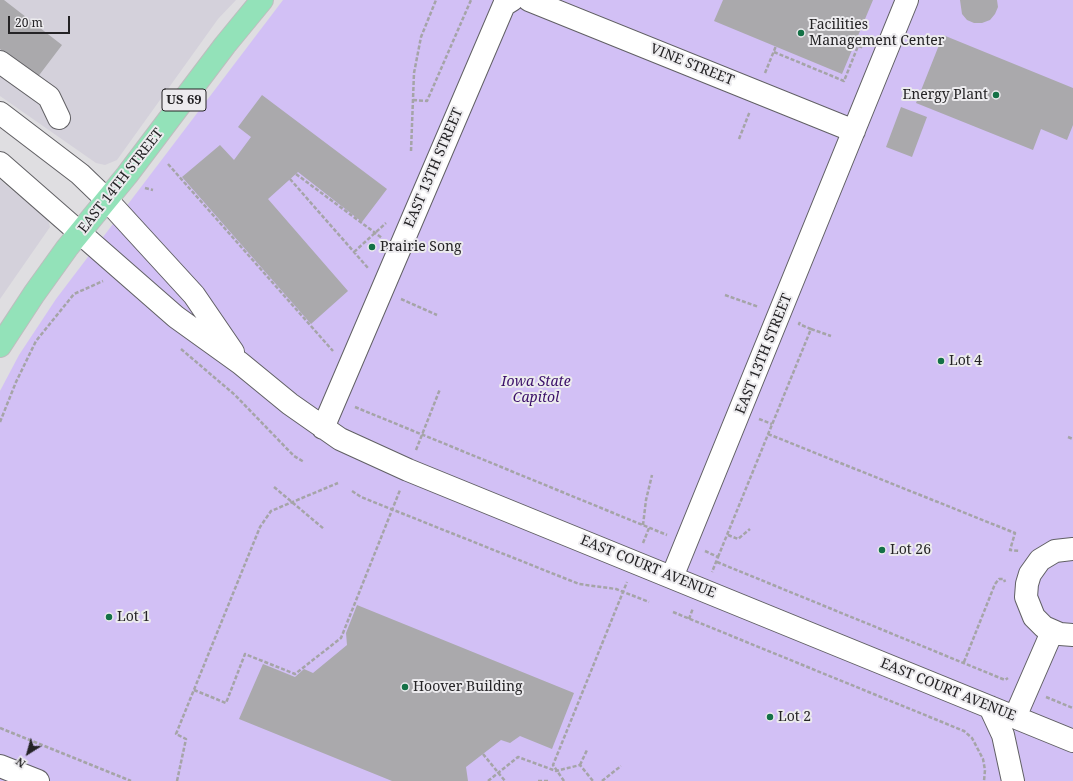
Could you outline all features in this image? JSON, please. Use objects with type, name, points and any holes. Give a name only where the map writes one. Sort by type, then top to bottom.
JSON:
[{"type":"main road","name":"EAST 14TH STREET","points":[[0,346],[34,294],[80,232],[107,200],[225,45],[262,0]]},
{"type":"street","name":"EAST 13TH STREET","points":[[323,428],[504,5],[512,0]]},
{"type":"street","name":"VINE STREET","points":[[529,0],[854,131]]},
{"type":"street","name":"EAST 13TH STREET","points":[[672,577],[907,0]]},
{"type":"street","points":[[0,62],[49,97],[59,118]]},
{"type":"street","name":"EAST COURT AVENUE","points":[[0,113],[80,174],[107,200],[194,295],[240,363]]},
{"type":"street","name":"EAST COURT AVENUE","points":[[0,163],[176,317],[240,363],[290,404],[323,428],[358,448],[1073,741]]},
{"type":"street","points":[[1015,717],[1063,633],[1044,627],[1034,617],[1027,603],[1027,584],[1030,574],[1040,560],[1055,552],[1073,549]]},
{"type":"street","points":[[990,707],[1003,735],[1013,781]]},
{"type":"street","points":[[0,766],[38,781]]},
{"type":"path","points":[[411,151],[414,73],[421,37],[436,0]]},
{"type":"path","points":[[413,100],[427,100],[471,0]]},
{"type":"path","points":[[764,74],[776,46]]},
{"type":"path","points":[[774,52],[844,81],[858,46],[885,57]]},
{"type":"path","points":[[739,139],[751,107]]},
{"type":"path","points":[[168,164],[336,356]]},
{"type":"path","points":[[296,174],[387,242]]},
{"type":"path","points":[[290,179],[368,269]]},
{"type":"path","points":[[145,188],[153,190]]},
{"type":"path","points":[[354,252],[390,220]]},
{"type":"path","points":[[0,422],[16,382],[36,341],[74,294],[102,281],[108,287]]},
{"type":"path","points":[[726,295],[759,307]]},
{"type":"path","points":[[400,299],[437,315]]},
{"type":"path","points":[[802,318],[799,324],[831,336]]},
{"type":"path","points":[[712,572],[811,328]]},
{"type":"path","points":[[180,349],[235,395],[294,456],[304,462]]},
{"type":"path","points":[[415,452],[440,389]]},
{"type":"path","points":[[354,407],[670,536]]},
{"type":"path","points":[[752,416],[772,424]]},
{"type":"path","points":[[768,434],[1015,533],[1010,550],[1015,551]]},
{"type":"path","points":[[1068,437],[1073,439]]},
{"type":"path","points":[[643,526],[646,500],[652,475]]},
{"type":"path","points":[[176,781],[186,739],[176,734],[260,527],[271,511],[338,483]]},
{"type":"path","points":[[274,487],[324,529]]},
{"type":"path","points":[[194,690],[226,703],[246,654],[295,674],[342,638],[401,488]]},
{"type":"path","points":[[352,491],[361,497],[392,510],[579,584],[616,589],[649,602]]},
{"type":"path","points":[[643,544],[649,528]]},
{"type":"path","points":[[728,535],[738,539],[750,529]]},
{"type":"path","points":[[698,548],[718,557]]},
{"type":"path","points":[[716,562],[1005,680]]},
{"type":"path","points":[[964,662],[995,584],[999,579],[1004,579]]},
{"type":"path","points":[[564,781],[552,765],[627,580]]},
{"type":"path","points":[[689,619],[694,607]]},
{"type":"path","points":[[673,612],[964,731],[972,738],[983,759],[985,770],[984,781]]},
{"type":"path","points":[[1045,697],[1073,708]]},
{"type":"path","points":[[0,728],[131,781]]},
{"type":"path","points":[[580,765],[587,750]]},
{"type":"path","points":[[483,754],[505,781]]},
{"type":"path","points":[[488,781],[518,757],[556,771],[580,765]]},
{"type":"path","points":[[580,765],[593,781]]},
{"type":"path","points":[[602,781],[621,766]]},
{"type":"path","points":[[538,781],[550,781]]},
{"type":"shaded area","points":[[0,0],[236,0],[218,19],[117,160],[105,165],[96,163],[0,96]]},
{"type":"shaded area","points":[[0,180],[48,220],[50,227],[0,299]]},
{"type":"green space","name":"Iowa State Capitol","points":[[283,0],[1073,0],[1073,781],[0,781],[0,391],[19,355],[56,299]]},
{"type":"building","points":[[0,0],[4,0],[62,45],[37,78],[0,49]]},
{"type":"building","name":"Facilities Management Center","points":[[723,0],[873,0],[842,74],[714,21]]},
{"type":"building","points":[[960,0],[997,0],[998,7],[990,20],[982,23],[974,23],[967,20],[962,14]]},
{"type":"building","name":"Energy Plant","points":[[943,35],[1073,88],[1073,125],[1067,140],[1041,129],[1033,150],[916,103]]},
{"type":"building","points":[[262,95],[387,189],[362,222],[298,172],[268,199],[348,291],[311,324],[182,177],[220,145],[234,160],[251,137],[238,127]]},
{"type":"building","points":[[901,107],[927,117],[912,157],[886,147]]},
{"type":"building","name":"Hoover Building","points":[[357,605],[574,693],[552,749],[520,736],[510,743],[501,740],[466,767],[468,781],[392,781],[239,719],[263,664],[295,677],[304,669],[313,673],[347,645],[346,633]]},
{"type":"place","name":"Facilities Management Center","points":[[801,33]]},
{"type":"place","name":"Energy Plant","points":[[996,95]]},
{"type":"place","name":"Prairie Song","points":[[372,247]]},
{"type":"place","name":"Lot 4","points":[[941,361]]},
{"type":"place","name":"Lot 26","points":[[882,550]]},
{"type":"place","name":"Lot 1","points":[[109,617]]},
{"type":"place","name":"Hoover Building","points":[[405,687]]},
{"type":"place","name":"Lot 2","points":[[770,717]]}]
